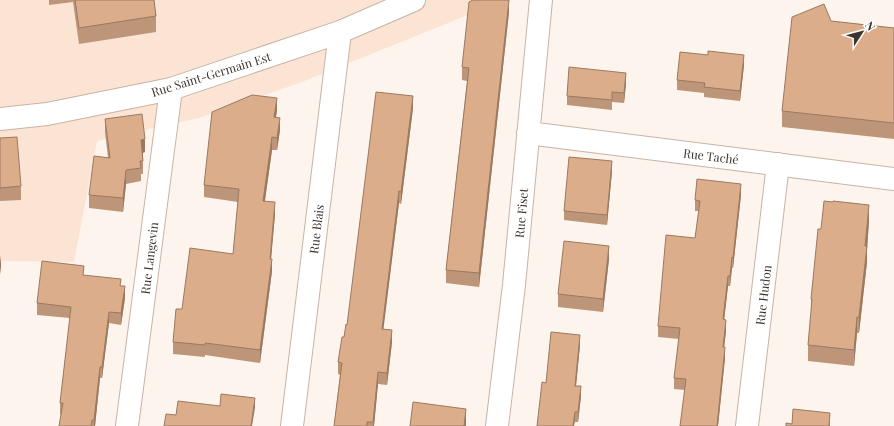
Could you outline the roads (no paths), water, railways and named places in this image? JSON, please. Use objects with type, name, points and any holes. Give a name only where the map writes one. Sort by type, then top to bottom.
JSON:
[{"type":"street","name":"Rue Saint-Germain Est","points":[[0,119],[47,114],[171,89],[340,32],[414,0]]},
{"type":"street","name":"Rue Fiset","points":[[498,426],[514,285],[541,0]]},
{"type":"street","name":"Rue Blais","points":[[292,426],[340,32]]},
{"type":"street","name":"Rue Langevin","points":[[127,426],[171,89]]},
{"type":"street","name":"Rue Taché","points":[[528,133],[894,179]]},
{"type":"street","name":"Rue Hudon","points":[[747,426],[778,164]]}]
